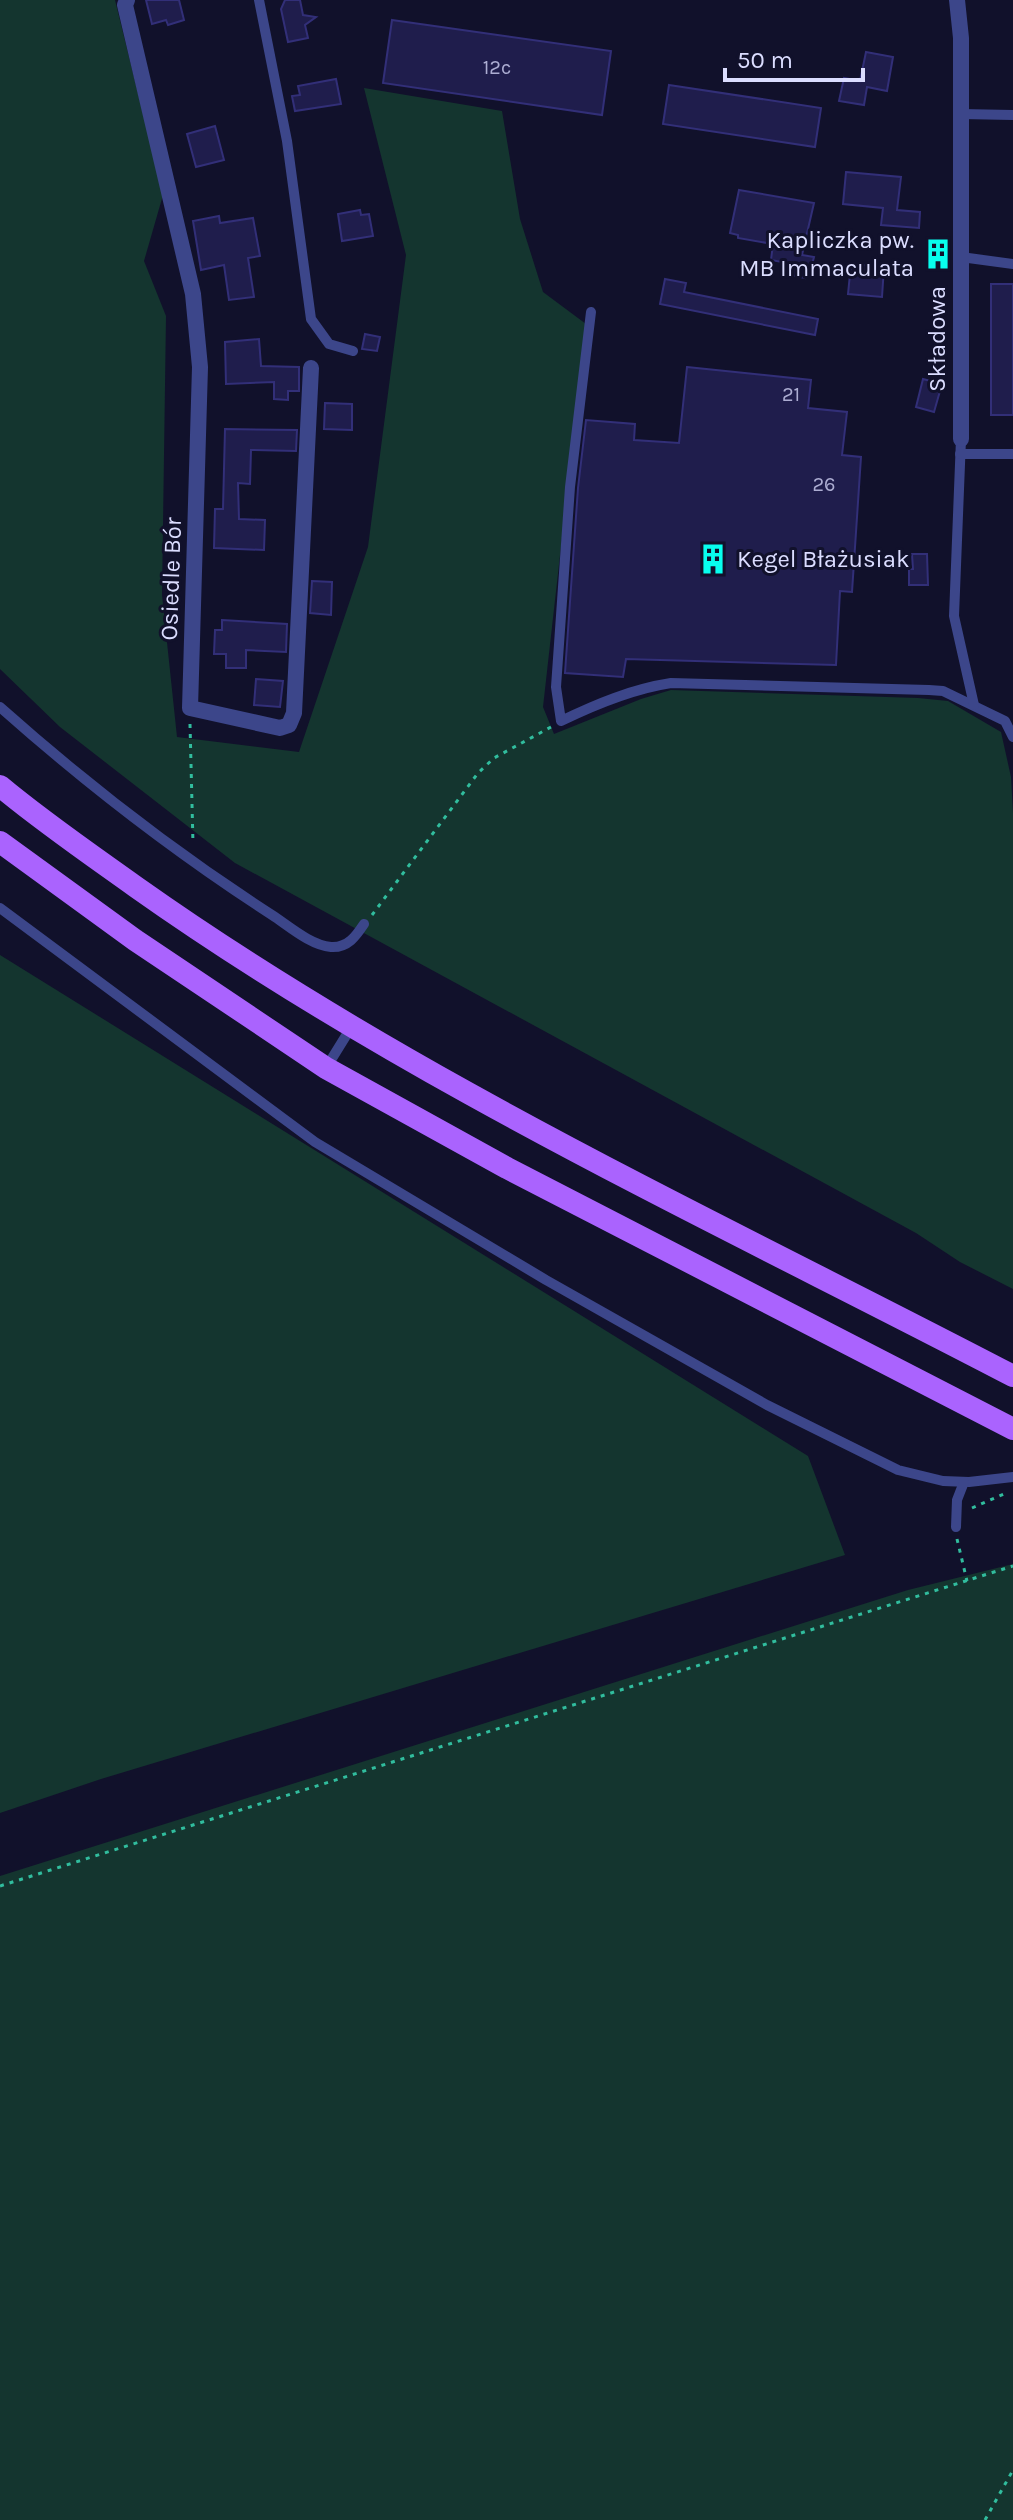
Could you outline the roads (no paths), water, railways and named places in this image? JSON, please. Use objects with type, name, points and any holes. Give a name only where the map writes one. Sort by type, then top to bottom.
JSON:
[{"type":"main road","points":[[0,786],[183,920],[249,964],[461,1092],[1013,1376]]},
{"type":"main road","points":[[0,842],[135,940],[326,1068],[507,1168],[1013,1429]]},
{"type":"street","name":"Osiedle Bór","points":[[127,0],[125,5],[193,294],[200,367],[190,708],[280,728],[293,720],[311,368]]},
{"type":"street","name":"Składowa","points":[[957,0],[961,38],[960,446]]},
{"type":"lane","points":[[259,0],[287,141],[311,319],[329,344],[353,351]]},
{"type":"lane","points":[[961,114],[1013,115]]},
{"type":"lane","points":[[961,257],[1013,264]]},
{"type":"lane","points":[[591,312],[570,487],[556,687],[561,721],[634,691],[671,683],[929,690],[943,691],[1005,721],[1013,737]]},
{"type":"lane","points":[[974,705],[954,616],[960,446],[1013,454]]},
{"type":"lane","points":[[0,707],[41,744],[234,891],[308,938],[330,947],[343,945],[353,940],[364,924]]},
{"type":"lane","points":[[0,908],[315,1142],[533,1272],[767,1405],[877,1462],[921,1477],[964,1482],[1013,1477]]},
{"type":"lane","points":[[326,1068],[352,1026]]},
{"type":"lane","points":[[956,1527],[957,1500],[964,1482]]},
{"type":"place","name":"Kapliczka pw. MB Immaculata","points":[[938,254]]},
{"type":"place","name":"Kegel Błażusiak","points":[[713,559]]}]
